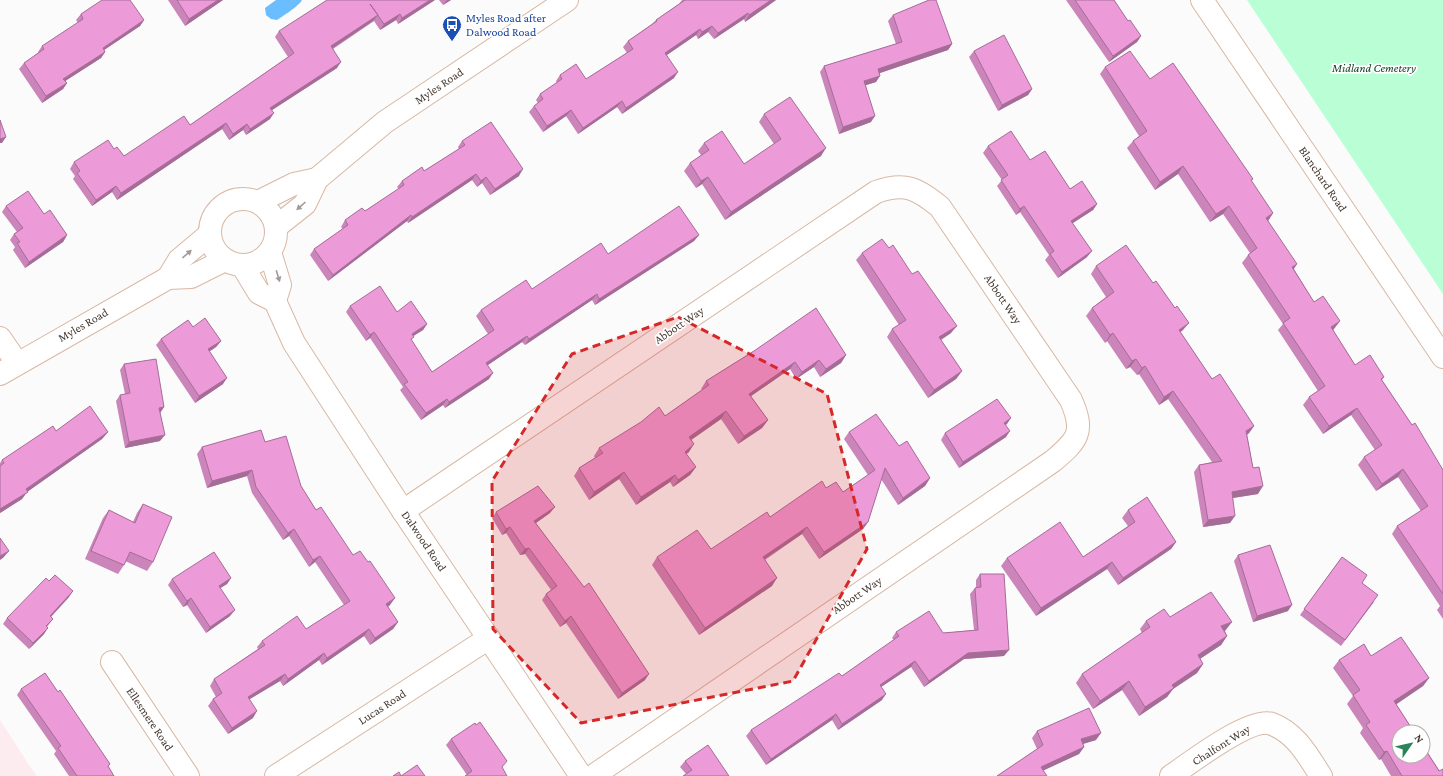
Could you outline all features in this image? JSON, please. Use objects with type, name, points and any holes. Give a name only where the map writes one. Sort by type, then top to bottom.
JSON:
[{"type":"street","name":"Myles Road","points":[[276,227],[305,204],[317,179],[385,122],[567,0]]},
{"type":"street","name":"Blanchard Road","points":[[1202,0],[1443,357]]},
{"type":"street","name":"Myles Road","points":[[258,202],[294,184],[317,179]]},
{"type":"street","name":"Abbott Way","points":[[403,511],[876,192],[892,187],[908,187],[925,194],[940,207],[1071,400],[1079,417],[1078,434],[1068,449],[1053,461],[593,776]]},
{"type":"street","points":[[248,199],[258,202],[273,216],[276,227],[274,244],[270,252],[280,285],[275,301],[259,293],[234,263],[217,253],[212,244],[210,234],[214,215],[229,201],[248,199]]},
{"type":"street","name":"Myles Road","points":[[8,369],[168,278],[179,260],[210,234]]},
{"type":"street","name":"Myles Road","points":[[168,278],[191,278],[234,263],[258,261],[270,252]]},
{"type":"street","name":"Dalwood Road","points":[[275,301],[294,343],[403,511],[581,776]]},
{"type":"street","points":[[0,338],[8,369]]},
{"type":"street","name":"Lucas Road","points":[[276,776],[489,638]]},
{"type":"street","name":"Ellesmere Road","points":[[112,662],[188,776]]},
{"type":"street","name":"Chalfont Way","points":[[1171,776],[1237,732],[1254,724],[1270,723],[1286,731],[1301,745],[1322,776]]},
{"type":"highlighted area","points":[[678,317],[827,394],[867,549],[793,681],[581,723],[493,629],[492,481],[572,354]]},
{"type":"shaded area","points":[[0,720],[29,765],[37,776],[0,776]]},
{"type":"green space","name":"Midland Cemetery","points":[[1247,0],[1443,0],[1443,294]]},
{"type":"water","points":[[276,0],[302,0],[294,8],[277,20],[271,19],[266,15],[265,8]]},
{"type":"building","points":[[102,0],[130,0],[144,20],[103,48],[105,52],[63,79],[67,83],[46,96],[24,63],[44,49],[42,46],[83,19],[81,14]]},
{"type":"building","points":[[177,0],[218,0],[189,19]]},
{"type":"building","points":[[327,0],[430,0],[402,18],[400,14],[384,24],[378,15],[331,46],[341,62],[270,108],[274,113],[250,129],[247,124],[233,134],[226,123],[121,193],[116,186],[96,200],[77,173],[80,171],[74,162],[108,140],[114,149],[117,147],[124,156],[184,116],[190,125],[294,53],[279,31]]},
{"type":"building","points":[[685,0],[771,0],[718,33],[712,26],[702,32],[700,29],[665,53],[678,72],[626,108],[622,101],[583,128],[571,110],[547,126],[534,106],[543,99],[540,94],[562,79],[560,75],[576,64],[586,79],[633,49],[628,41]]},
{"type":"building","points":[[929,0],[936,0],[952,44],[878,69],[880,76],[864,81],[875,116],[843,127],[824,66],[902,42],[893,15]]},
{"type":"building","points":[[1075,0],[1114,0],[1128,21],[1130,20],[1141,36],[1113,56]]},
{"type":"building","points":[[1004,35],[1032,89],[1002,105],[974,51]]},
{"type":"building","points":[[1130,51],[1150,79],[1173,63],[1253,179],[1251,180],[1273,213],[1266,218],[1297,264],[1292,267],[1314,302],[1323,296],[1340,321],[1331,327],[1355,365],[1370,355],[1384,377],[1381,379],[1412,425],[1415,423],[1443,470],[1443,594],[1397,526],[1428,506],[1403,469],[1382,484],[1364,457],[1382,445],[1357,408],[1329,426],[1309,397],[1325,386],[1283,323],[1290,318],[1248,255],[1257,248],[1229,206],[1216,214],[1183,166],[1160,182],[1133,141],[1147,131],[1105,67]]},
{"type":"building","points":[[790,97],[826,148],[731,212],[708,177],[701,181],[690,163],[709,150],[704,143],[722,131],[744,164],[781,139],[764,114]]},
{"type":"building","points":[[0,120],[6,137],[0,139]]},
{"type":"building","points":[[491,122],[523,169],[495,189],[486,177],[481,181],[476,174],[412,217],[411,215],[333,275],[314,249],[348,225],[345,220],[362,208],[365,211],[404,185],[402,181],[422,167],[424,171],[465,145],[462,141]]},
{"type":"building","points":[[1011,131],[1030,160],[1045,151],[1070,189],[1082,181],[1097,204],[1071,221],[1092,251],[1062,272],[1050,254],[1054,251],[1024,206],[1020,209],[1001,180],[1008,175],[988,146]]},
{"type":"building","points":[[28,191],[44,214],[50,210],[67,235],[29,262],[17,243],[20,242],[14,234],[23,228],[6,206]]},
{"type":"building","points":[[679,206],[699,235],[599,299],[597,294],[529,339],[527,336],[486,363],[493,373],[449,402],[447,399],[426,413],[404,384],[408,382],[374,332],[370,335],[350,306],[380,286],[397,312],[411,301],[427,324],[412,334],[414,337],[411,339],[432,372],[494,330],[481,310],[526,280],[532,289],[601,243],[608,254]]},
{"type":"building","points":[[882,239],[889,248],[893,245],[912,274],[918,271],[957,326],[939,337],[962,371],[934,390],[892,329],[906,320],[862,253]]},
{"type":"building","points":[[1126,245],[1153,283],[1156,281],[1175,308],[1177,306],[1189,323],[1179,330],[1212,379],[1220,374],[1254,426],[1246,431],[1253,468],[1259,467],[1263,486],[1232,492],[1235,516],[1208,520],[1199,465],[1222,461],[1173,391],[1164,397],[1145,366],[1142,368],[1136,359],[1132,361],[1113,333],[1110,335],[1092,308],[1114,292],[1096,266]]},
{"type":"building","points":[[816,308],[846,355],[826,369],[819,360],[802,372],[795,362],[749,394],[768,420],[744,436],[726,411],[689,437],[694,444],[685,452],[696,467],[678,480],[675,475],[641,497],[624,472],[594,492],[579,468],[603,453],[599,448],[641,422],[659,407],[665,416],[709,385],[706,381],[754,351]]},
{"type":"building","points":[[205,318],[221,341],[208,349],[227,378],[199,396],[161,339],[188,320],[193,327]]},
{"type":"building","points":[[156,359],[164,407],[159,408],[165,435],[129,442],[120,395],[130,393],[124,364]]},
{"type":"building","points":[[997,399],[1011,418],[1004,423],[1010,431],[963,462],[945,433]]},
{"type":"building","points":[[90,406],[108,432],[26,489],[28,492],[0,509],[0,466],[4,463],[2,460],[53,426],[56,431]]},
{"type":"building","points":[[876,414],[899,446],[907,441],[930,478],[903,498],[885,468],[868,522],[824,552],[807,527],[763,557],[777,578],[705,628],[657,557],[697,530],[711,549],[767,512],[770,517],[822,481],[826,488],[836,482],[843,492],[875,470],[849,432]]},
{"type":"building","points":[[261,430],[265,442],[286,436],[301,486],[316,510],[321,507],[353,555],[360,551],[368,562],[370,561],[395,598],[386,604],[398,622],[375,638],[369,629],[327,658],[324,653],[288,679],[285,674],[248,697],[257,711],[232,728],[213,699],[222,693],[214,679],[265,645],[262,641],[297,616],[306,629],[350,601],[320,556],[313,560],[294,529],[288,533],[256,487],[252,470],[212,481],[202,447]]},
{"type":"building","points":[[538,486],[555,507],[534,521],[584,587],[589,583],[649,674],[622,693],[571,616],[565,621],[546,594],[557,586],[529,548],[525,549],[510,527],[506,529],[496,512]]},
{"type":"building","points":[[1147,497],[1176,542],[1123,578],[1112,562],[1041,608],[1007,558],[1060,522],[1083,557],[1135,522],[1128,510]]},
{"type":"building","points":[[143,504],[172,517],[153,562],[130,552],[124,565],[91,551],[109,510],[135,523]]},
{"type":"building","points":[[0,538],[9,551],[0,556]]},
{"type":"building","points":[[1270,545],[1292,605],[1257,616],[1238,555]]},
{"type":"building","points":[[214,552],[231,578],[219,586],[235,610],[210,627],[191,598],[187,601],[172,579]]},
{"type":"building","points":[[1342,557],[1367,575],[1362,583],[1378,595],[1345,640],[1304,609]]},
{"type":"building","points":[[980,574],[1004,574],[1009,650],[968,653],[929,681],[915,661],[880,685],[886,694],[842,724],[836,714],[771,759],[751,730],[839,673],[842,676],[899,636],[896,632],[929,611],[943,633],[978,630],[975,588],[981,587]]},
{"type":"building","points":[[55,575],[73,591],[50,616],[53,619],[46,626],[48,628],[33,643],[7,618],[46,578],[49,581]]},
{"type":"building","points":[[1211,592],[1232,622],[1221,626],[1227,636],[1198,655],[1203,664],[1172,685],[1174,688],[1145,707],[1129,681],[1100,701],[1082,674],[1150,627],[1146,621],[1164,609],[1170,617]]},
{"type":"building","points":[[1401,637],[1429,678],[1394,701],[1409,724],[1391,724],[1391,758],[1387,751],[1384,752],[1366,725],[1370,722],[1353,695],[1360,690],[1339,660],[1364,644],[1371,656]]},
{"type":"building","points":[[45,673],[58,692],[60,690],[110,764],[108,766],[114,776],[77,776],[58,748],[61,746],[21,689]]},
{"type":"building","points":[[1089,708],[1101,733],[1081,739],[1084,747],[1041,767],[1047,776],[997,776],[1043,745],[1037,731]]},
{"type":"building","points":[[480,722],[507,761],[502,767],[507,776],[465,776],[472,771],[451,739],[475,723],[476,725]]},
{"type":"building","points":[[708,745],[729,776],[683,776],[692,770],[685,761]]},
{"type":"building","points":[[1431,758],[1439,771],[1443,769],[1443,776],[1402,776],[1395,764],[1431,764]]},
{"type":"building","points":[[417,765],[425,776],[401,776]]},
{"type":"building","points":[[399,772],[401,776],[393,776]]},
{"type":"place","name":"Myles Road after Dalwood Road","points":[[452,42]]}]
